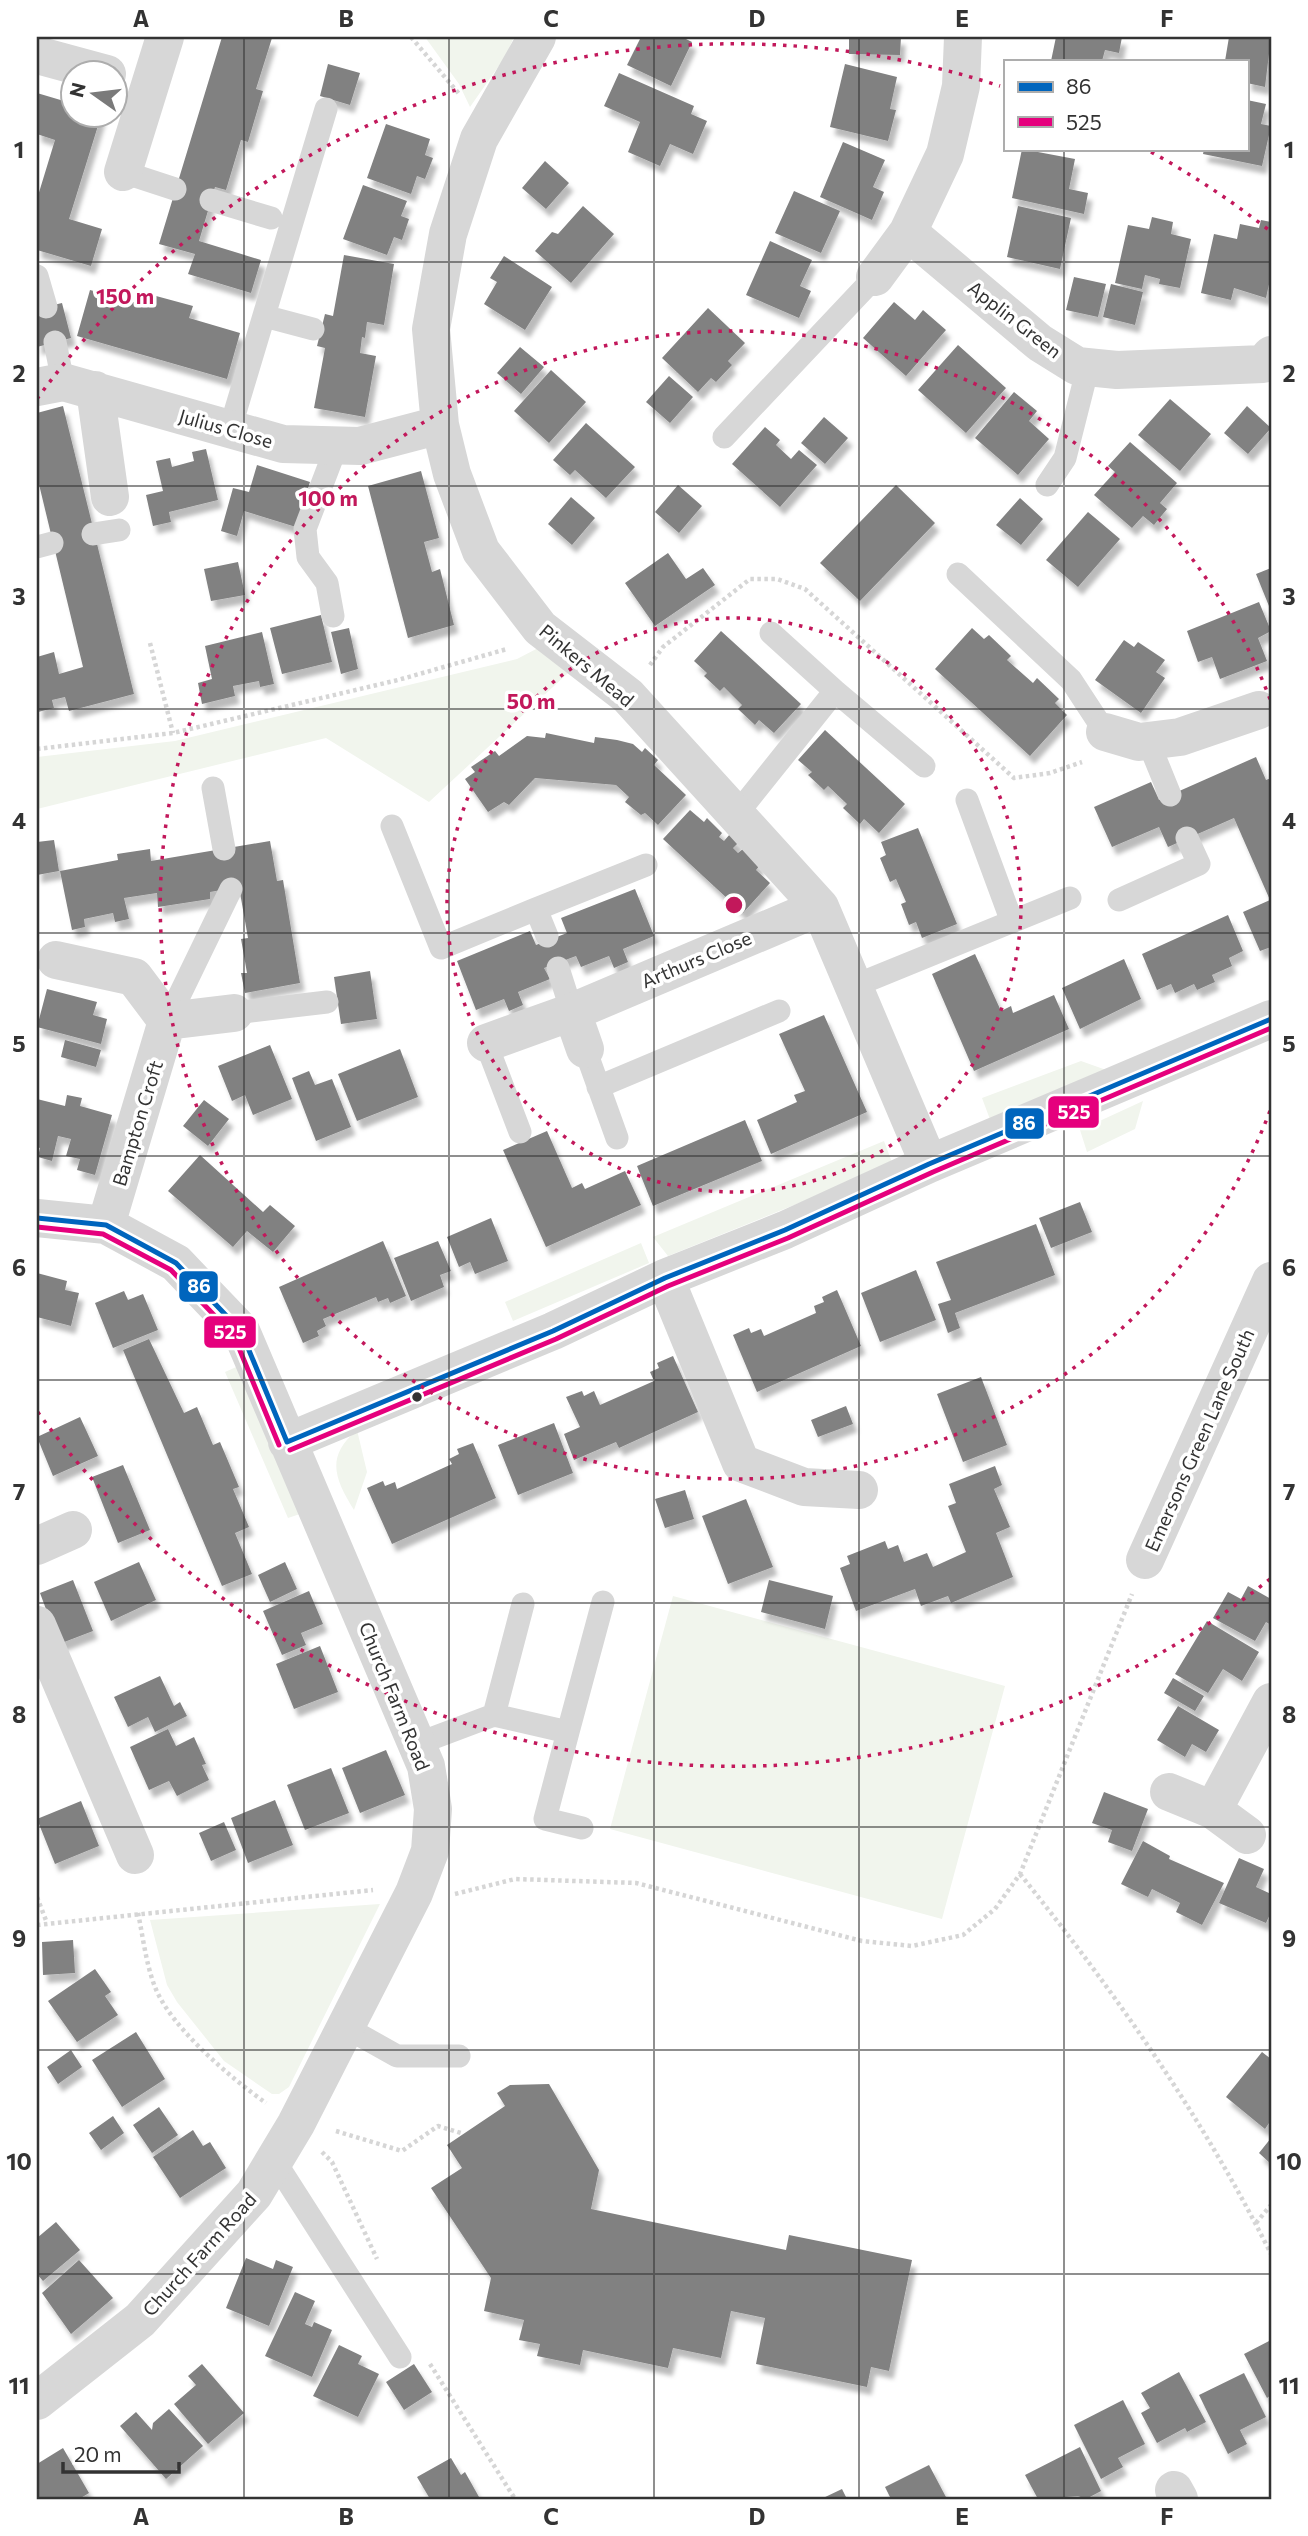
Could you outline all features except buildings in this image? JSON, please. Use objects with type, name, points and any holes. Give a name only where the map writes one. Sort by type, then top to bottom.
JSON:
[{"type":"street","points":[[123,172],[132,83],[165,37]]},
{"type":"street","name":"Pinkers Mead","points":[[537,37],[479,139],[448,234],[431,329],[440,425],[452,474],[481,551],[540,628],[628,696],[820,907],[929,1164]]},
{"type":"street","points":[[875,277],[908,232],[945,154],[961,86],[963,37]]},
{"type":"street","points":[[37,55],[60,61]]},
{"type":"street","name":"Applin Green","points":[[908,232],[1040,343],[1077,366],[1116,370],[1268,364]]},
{"type":"street","points":[[65,386],[115,513]]},
{"type":"street","name":"Julius Close","points":[[65,386],[283,444],[360,446],[440,425]]},
{"type":"street","points":[[1105,732],[1139,742],[1180,737],[1267,715]]},
{"type":"street","name":"Arthurs Close","points":[[486,1043],[572,1012],[820,907]]},
{"type":"street","points":[[46,961],[134,977],[167,1021],[234,1013]]},
{"type":"street","points":[[572,1012],[585,1049]]},
{"type":"street","points":[[287,1442],[553,1331],[665,1278],[785,1230],[929,1164],[1271,1019]]},
{"type":"street","name":"Bampton Croft","points":[[106,1226],[167,1021]]},
{"type":"street","name":"Church Farm Road","points":[[37,1218],[106,1226],[176,1263],[241,1331],[426,1766],[433,1809],[430,1851],[414,1894],[296,2124],[254,2194],[140,2320],[37,2401]]},
{"type":"street","points":[[665,1278],[741,1463],[804,1487],[859,1490]]},
{"type":"street","name":"Emersons Green Lane South","points":[[1145,1560],[1271,1281]]},
{"type":"street","points":[[37,1546],[73,1530]]},
{"type":"street","points":[[37,1625],[135,1855]]},
{"type":"street","points":[[1213,1810],[1271,1702]]},
{"type":"street","points":[[1169,1792],[1213,1810],[1247,1835]]},
{"type":"lane","points":[[230,429],[326,109]]},
{"type":"lane","points":[[123,172],[175,189]]},
{"type":"lane","points":[[211,200],[271,218]]},
{"type":"lane","points":[[37,276],[46,307]]},
{"type":"lane","points":[[724,437],[875,277]]},
{"type":"lane","points":[[264,317],[313,329]]},
{"type":"lane","points":[[55,342],[65,386]]},
{"type":"lane","points":[[1047,485],[1065,458],[1088,367]]},
{"type":"lane","points":[[333,616],[327,583],[308,557],[305,529],[337,446]]},
{"type":"lane","points":[[93,534],[115,513]]},
{"type":"lane","points":[[958,574],[1071,680],[1105,732]]},
{"type":"lane","points":[[771,633],[925,766]]},
{"type":"lane","points":[[736,814],[835,691]]},
{"type":"lane","points":[[1148,741],[1170,794]]},
{"type":"lane","points":[[213,788],[224,849]]},
{"type":"lane","points":[[967,800],[1012,922]]},
{"type":"lane","points":[[391,826],[441,948],[646,865]]},
{"type":"lane","points":[[1119,900],[1199,864],[1187,838]]},
{"type":"lane","points":[[167,1021],[231,888]]},
{"type":"lane","points":[[854,986],[1070,898]]},
{"type":"lane","points":[[536,909],[547,936]]},
{"type":"lane","points":[[558,968],[572,1012]]},
{"type":"lane","points":[[234,1013],[327,1002]]},
{"type":"lane","points":[[598,1087],[779,1011]]},
{"type":"lane","points":[[486,1043],[520,1132]]},
{"type":"lane","points":[[585,1049],[617,1139]]},
{"type":"lane","points":[[582,1828],[545,1819],[603,1602]]},
{"type":"lane","points":[[494,1715],[523,1604]]},
{"type":"lane","points":[[417,1744],[494,1715],[568,1732]]},
{"type":"lane","points":[[347,2028],[397,2056],[459,2056]]},
{"type":"lane","points":[[274,2160],[400,2357]]},
{"type":"path","points":[[411,37],[461,97],[479,139]]},
{"type":"path","points":[[37,749],[173,733],[503,652],[540,628]]},
{"type":"path","points":[[150,643],[173,733]]},
{"type":"path","points":[[37,1924],[377,1890],[414,1894],[463,1894],[515,1879],[636,1883],[862,1941],[912,1946],[963,1935],[995,1909],[1020,1874],[1145,1560]]},
{"type":"path","points":[[1020,1874],[1091,1961],[1142,2035],[1230,2172],[1271,2254]]},
{"type":"path","points":[[37,1897],[47,1923]]},
{"type":"path","points":[[296,2124],[345,2132],[402,2151],[438,2126],[464,2134]]},
{"type":"path","points":[[1256,2224],[1271,2205]]},
{"type":"shaded area","points":[[425,37],[514,37],[505,57],[470,107],[459,84]]},
{"type":"shaded area","points":[[540,647],[568,673],[429,802],[326,738],[37,809],[37,757],[175,741],[517,659]]},
{"type":"shaded area","points":[[1081,1061],[1109,1071],[991,1122],[982,1098]]},
{"type":"shaded area","points":[[1143,1101],[1135,1129],[1087,1152],[1080,1130]]},
{"type":"shaded area","points":[[884,1141],[893,1165],[668,1256],[653,1237]]},
{"type":"shaded area","points":[[641,1243],[649,1263],[513,1321],[505,1302]]},
{"type":"shaded area","points":[[243,1364],[306,1512],[288,1518],[225,1372]]},
{"type":"shaded area","points":[[357,1430],[367,1472],[354,1510],[342,1488],[336,1468],[340,1450]]},
{"type":"shaded area","points":[[673,1596],[1005,1686],[942,1919],[610,1829]]},
{"type":"shaded area","points":[[380,1904],[289,2087],[279,2094],[272,2094],[224,2061],[177,2002],[167,1985],[150,1920]]},
{"type":"transit line","name":"86","points":[[287,1442],[553,1331],[665,1278],[785,1230],[929,1164],[1271,1019]]},
{"type":"transit line","name":"525","points":[[290,1450],[556,1339],[668,1286],[788,1238],[933,1172],[1271,1028]]},
{"type":"transit line","name":"86","points":[[37,1218],[106,1225],[176,1263],[241,1331],[287,1442]]},
{"type":"transit line","name":"525","points":[[37,1227],[103,1234],[171,1270],[234,1336],[279,1445]]}]
